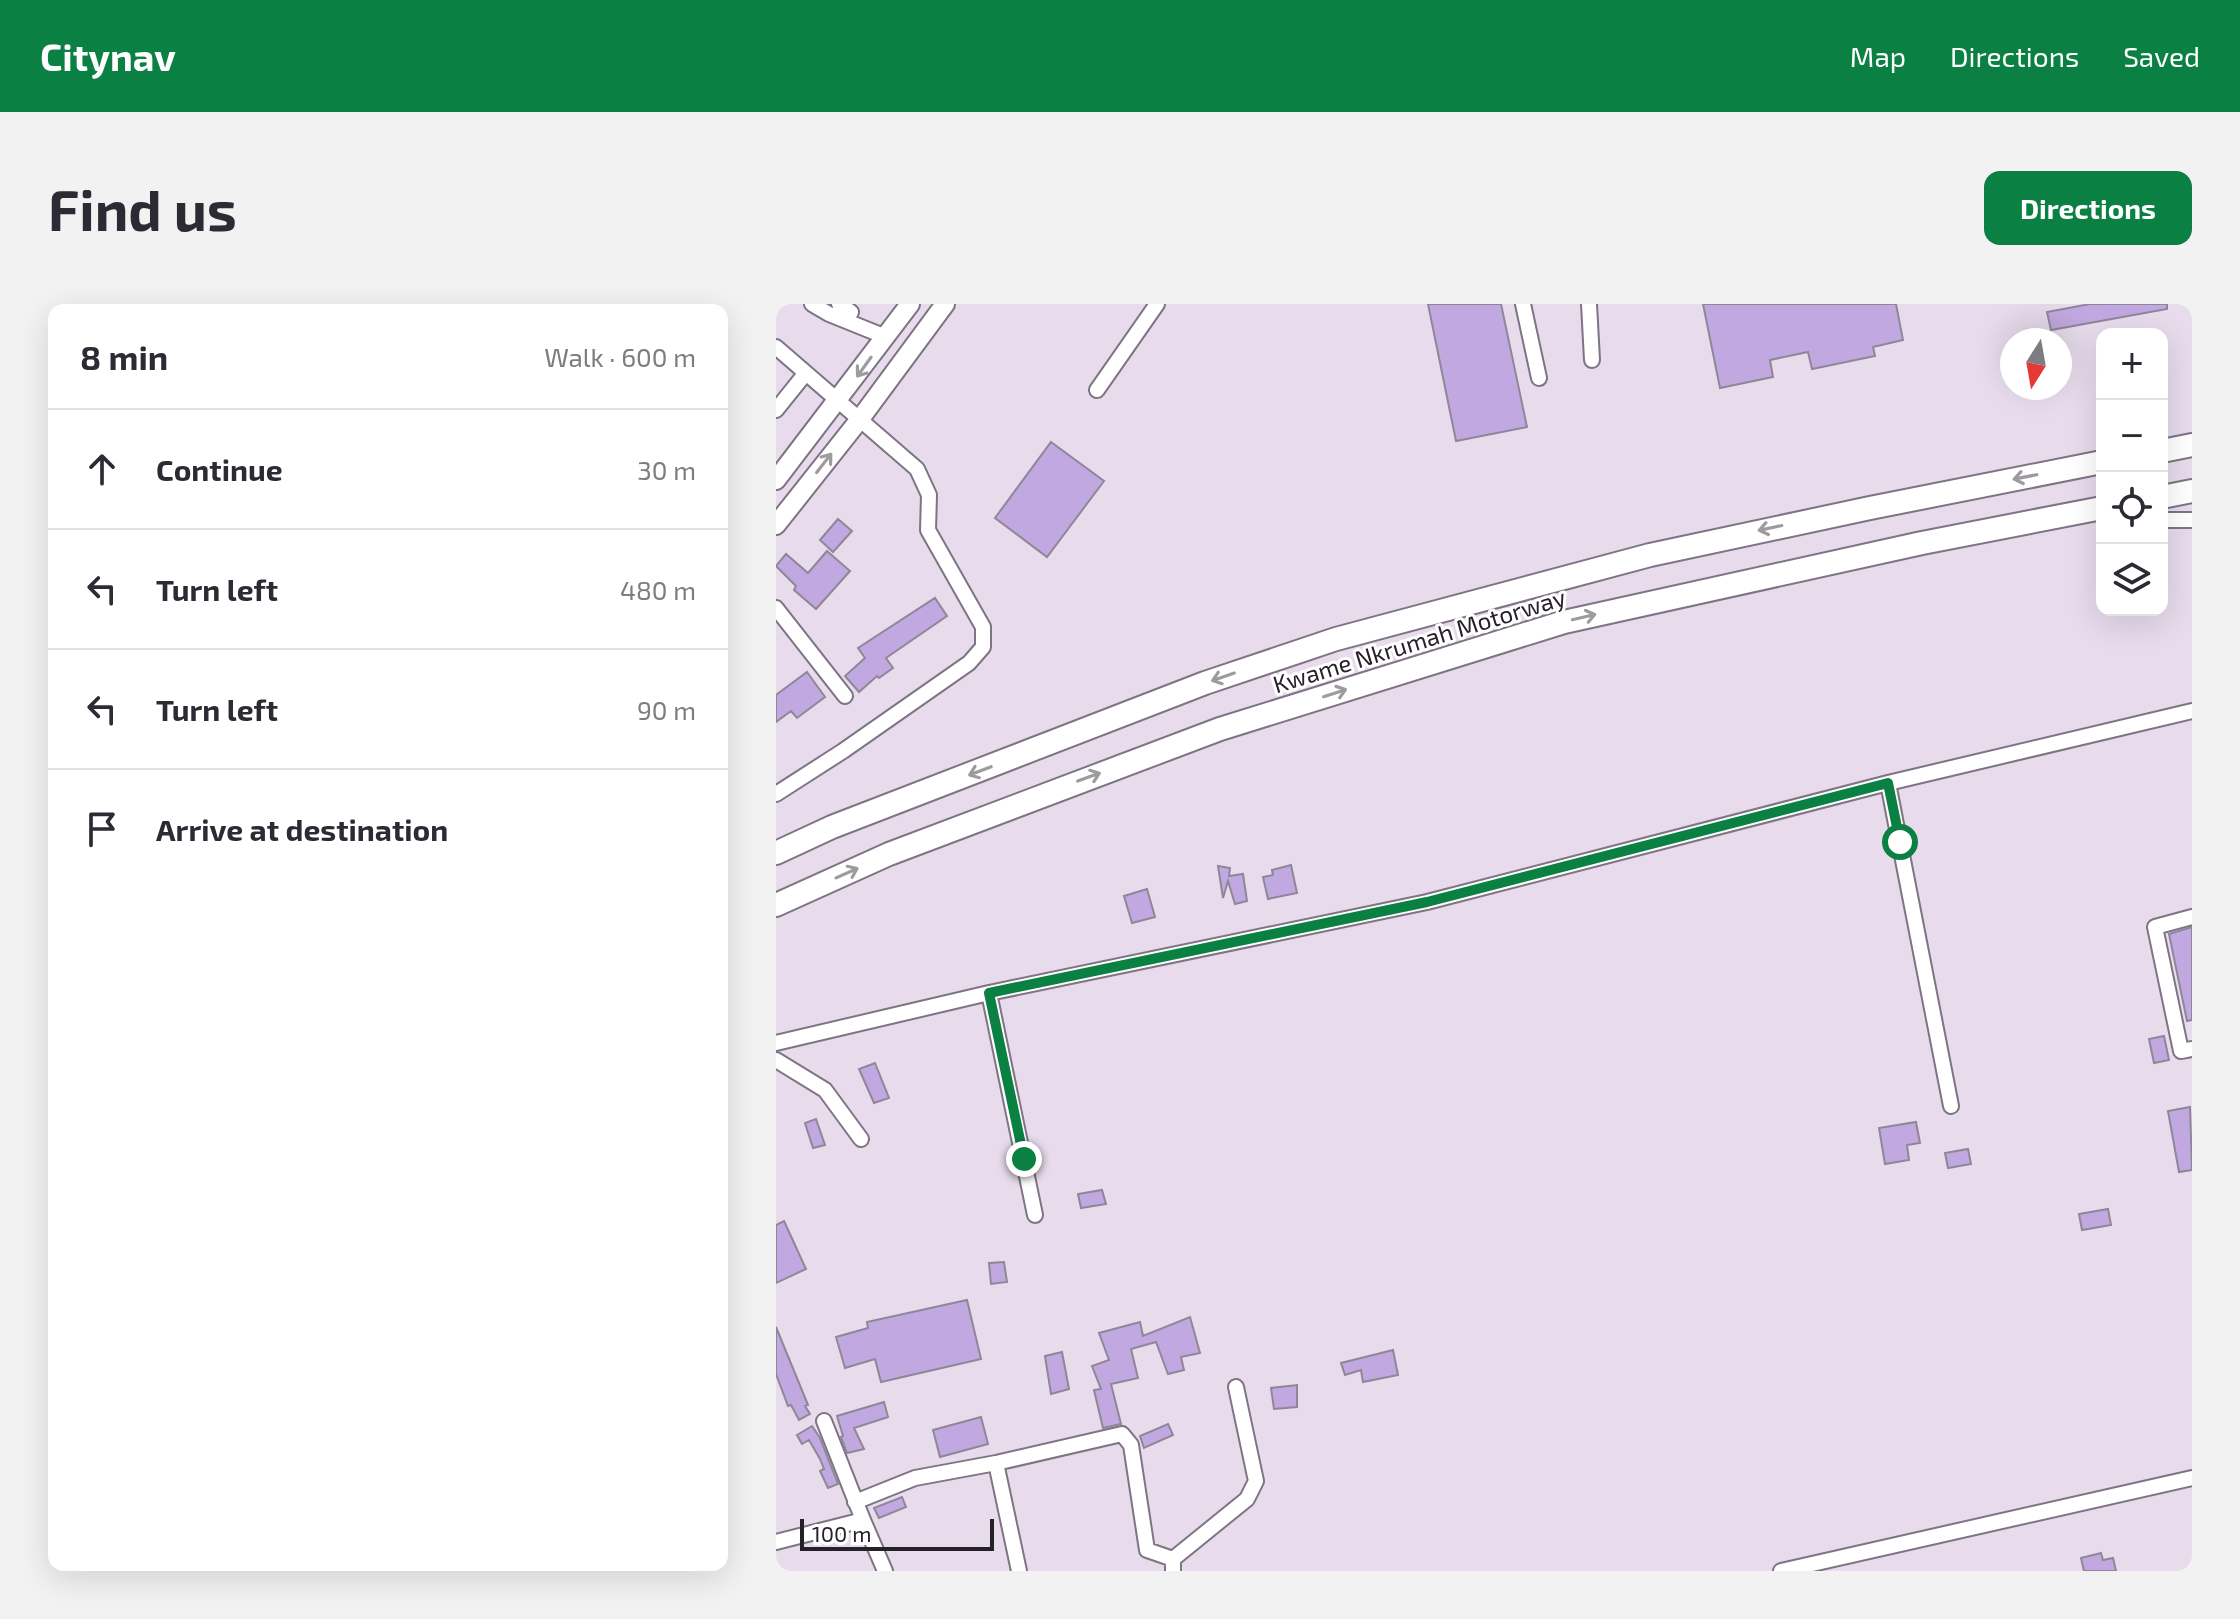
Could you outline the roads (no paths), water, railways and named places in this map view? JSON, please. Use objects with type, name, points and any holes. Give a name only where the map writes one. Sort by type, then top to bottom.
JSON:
[{"type":"highway","points":[[2168,450],[2192,445]]},
{"type":"highway","name":"Kwame Nkrumah Motorway","points":[[776,853],[832,827],[1205,683],[1336,639],[1650,555],[2096,463]]},
{"type":"highway","points":[[2168,496],[2192,491]]},
{"type":"highway","name":"Kwame Nkrumah Motorway","points":[[776,905],[889,854],[1220,729],[1564,622],[1922,543],[2096,509]]},
{"type":"main road","points":[[776,480],[910,304]]},
{"type":"main road","points":[[776,525],[945,304]]},
{"type":"street","points":[[812,304],[848,310],[886,337]]},
{"type":"street","points":[[1097,390],[1157,304]]},
{"type":"street","points":[[1523,304],[1539,378]]},
{"type":"street","points":[[1589,304],[1592,360]]},
{"type":"street","points":[[776,347],[917,469],[929,495],[928,530],[983,627],[983,647],[956,672],[776,794]]},
{"type":"street","points":[[776,410],[805,374]]},
{"type":"street","points":[[2051,518],[2096,519]]},
{"type":"street","points":[[2168,520],[2192,520]]},
{"type":"street","points":[[776,608],[845,696]]},
{"type":"street","points":[[776,1043],[989,993],[1427,902],[1888,783],[2192,711]]},
{"type":"street","points":[[1888,783],[1951,1106]]},
{"type":"street","points":[[2192,917],[2155,927],[2181,1051],[2192,1049]]},
{"type":"street","points":[[989,993],[1035,1215]]},
{"type":"street","points":[[776,1060],[825,1090],[861,1139]]},
{"type":"street","points":[[855,1502],[915,1478],[1122,1434],[1131,1445],[1147,1550],[1173,1565],[1247,1499],[1256,1481],[1236,1387]]},
{"type":"street","points":[[824,1421],[885,1571]]},
{"type":"street","points":[[996,1463],[1019,1571]]},
{"type":"street","points":[[1781,1571],[2192,1478]]},
{"type":"street","points":[[776,1542],[863,1520]]}]
